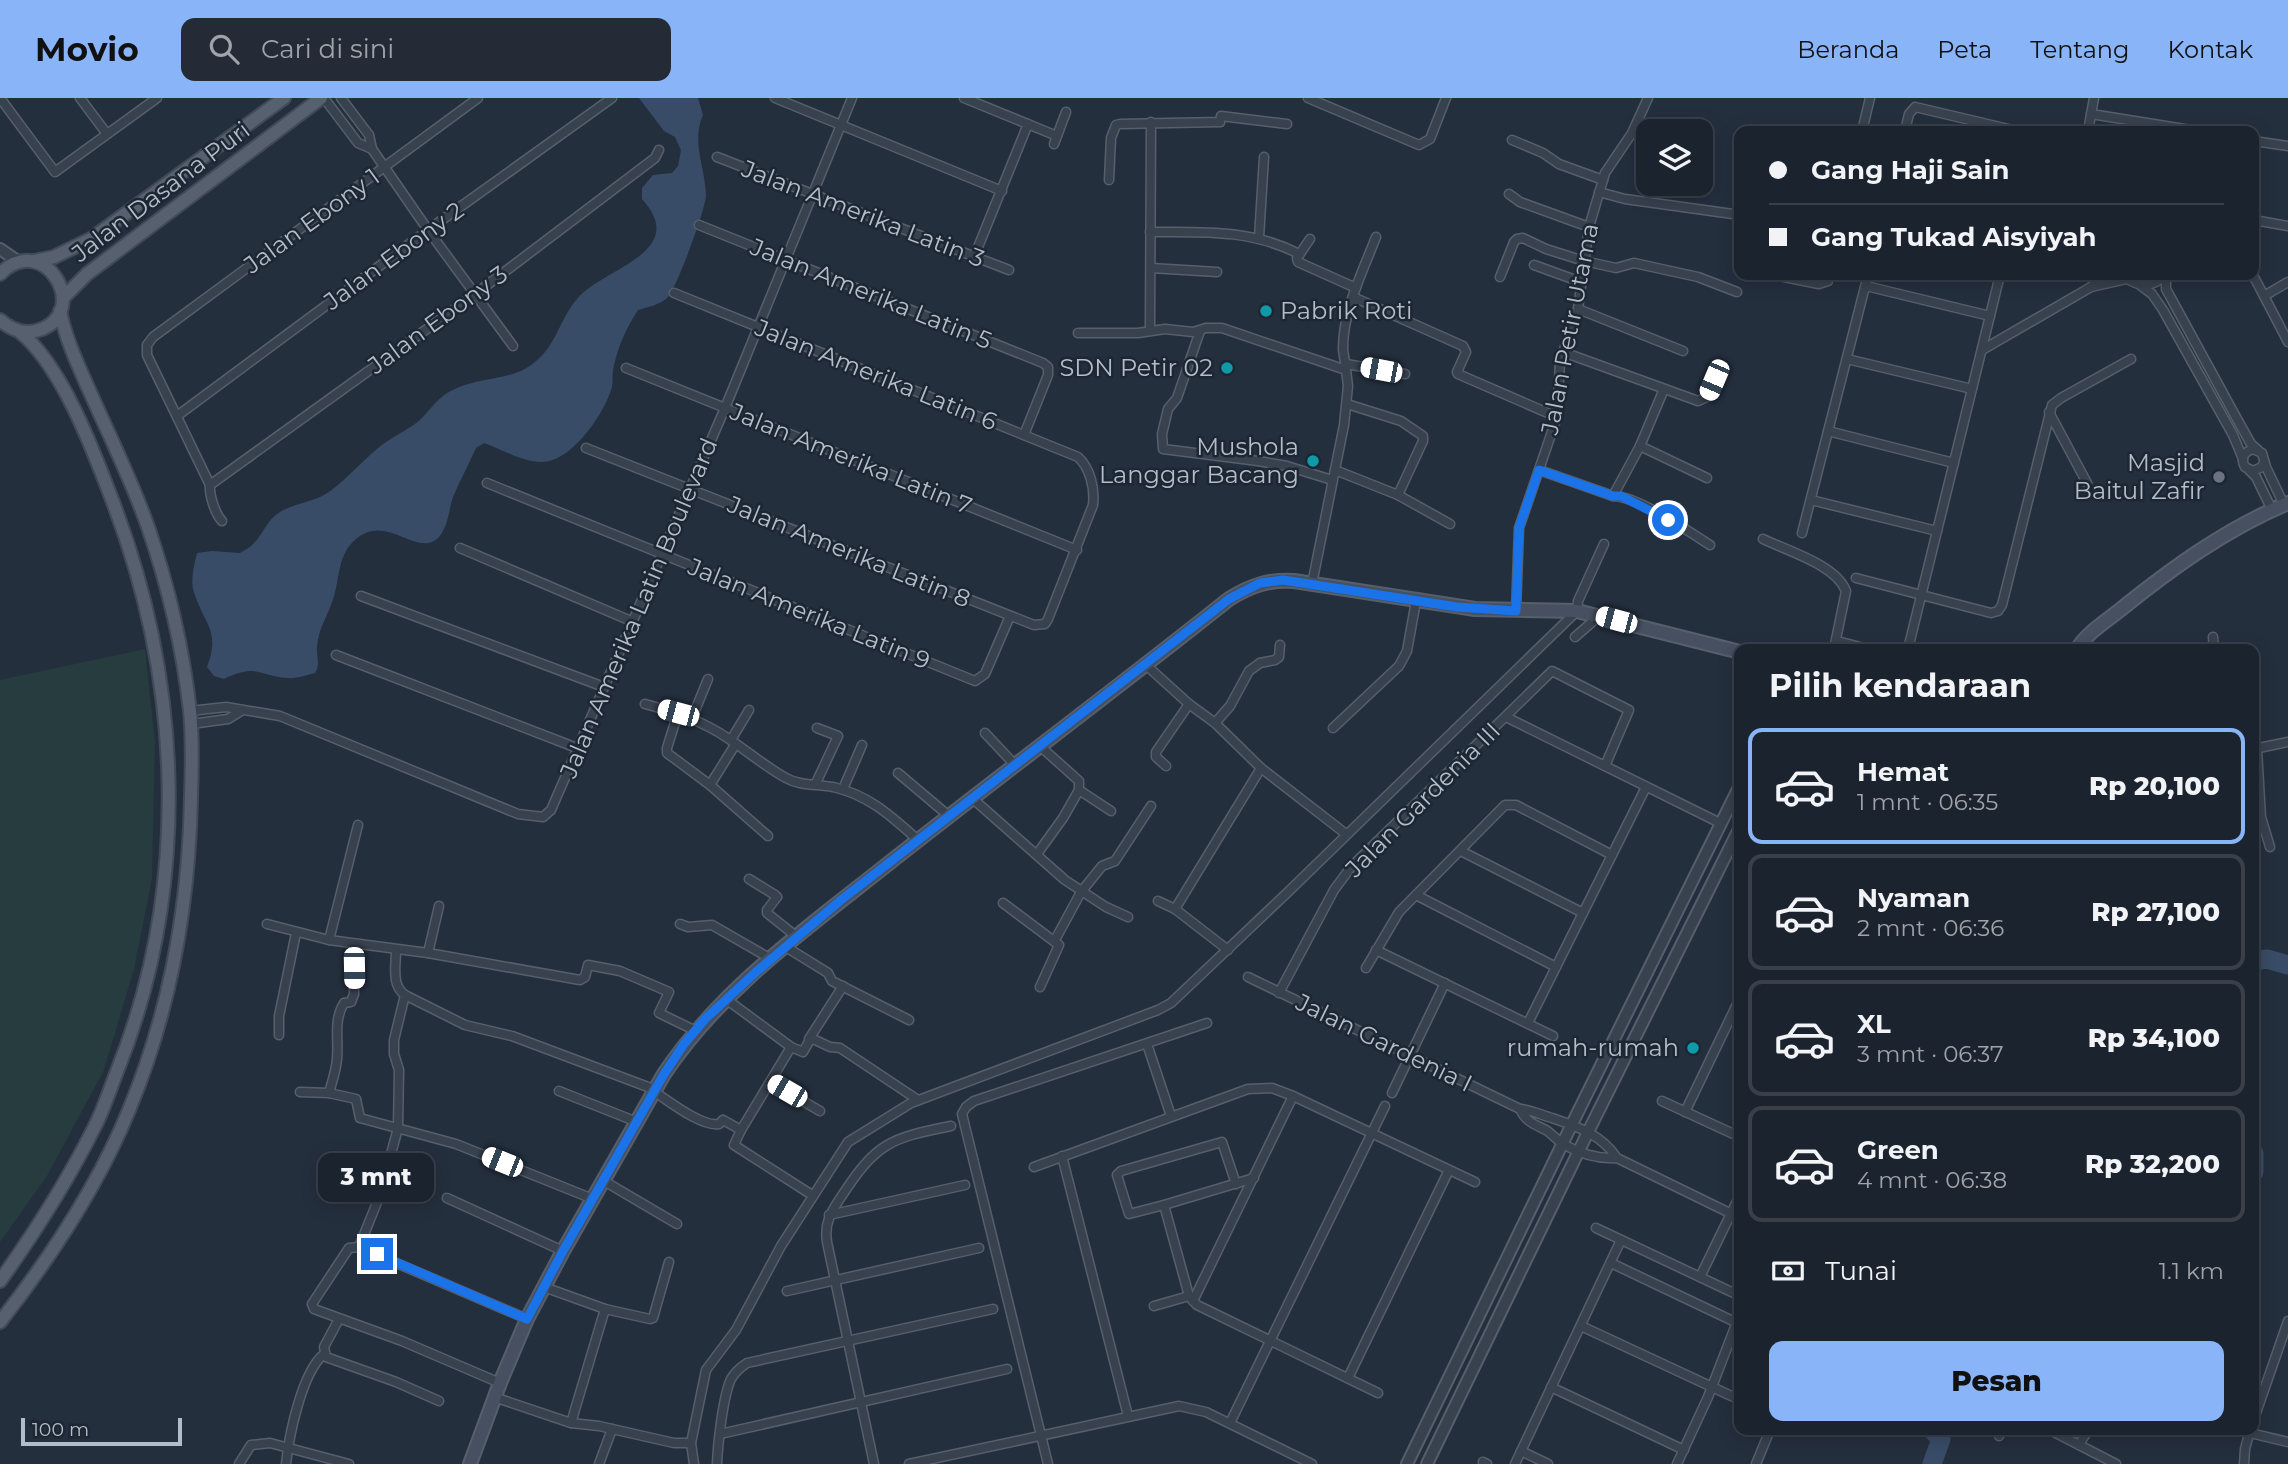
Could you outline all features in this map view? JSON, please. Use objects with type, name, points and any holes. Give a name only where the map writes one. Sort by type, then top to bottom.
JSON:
[{"type":"main road","name":"Jalan Dasana Puri","points":[[19,262],[54,257],[91,239],[284,98]]},
{"type":"main road","name":"Jalan Dasana Puri","points":[[7,328],[32,332],[43,329],[53,321],[87,274],[323,98]]},
{"type":"main road","points":[[0,1322],[65,1234],[88,1192],[129,1109],[155,1038],[176,953],[188,867],[191,777],[190,711],[168,600],[148,527],[121,458],[70,347],[61,285],[55,274],[46,266],[33,261]]},
{"type":"main road","points":[[0,274],[7,267],[19,262]]},
{"type":"main road","points":[[0,1281],[50,1209],[96,1126],[134,1031],[153,950],[168,848],[169,756],[160,672],[146,601],[125,533],[98,461],[45,360],[28,339],[7,328]]},
{"type":"main road","points":[[2081,644],[2088,635],[2160,577],[2233,530],[2279,505]]},
{"type":"main road","points":[[470,1464],[494,1397],[527,1319],[563,1251],[684,1044],[726,999],[797,937],[1229,599],[1249,587],[1283,580],[1475,609],[1586,613],[1734,650]]},
{"type":"street","points":[[0,98],[5,110],[55,172],[157,98]]},
{"type":"street","points":[[80,98],[107,134]]},
{"type":"street","points":[[323,98],[358,143],[372,149]]},
{"type":"street","points":[[341,98],[369,135],[372,149],[385,168],[513,346]]},
{"type":"street","name":"Jalan Ebony 1","points":[[177,416],[147,355],[147,345],[153,337],[478,98]]},
{"type":"street","name":"Jalan Ebony 2","points":[[177,416],[611,98]]},
{"type":"street","points":[[775,98],[1002,191]]},
{"type":"street","name":"Jalan Amerika Latin Boulevard","points":[[190,711],[226,707],[280,716],[518,814],[542,817],[551,810],[631,621],[691,489],[852,98]]},
{"type":"street","points":[[964,98],[1028,124],[1055,140],[1066,112]]},
{"type":"street","points":[[1308,98],[1415,145],[1424,144],[1430,139],[1446,98]]},
{"type":"street","name":"Jalan Petir Utama","points":[[1516,611],[1519,528],[1557,417],[1559,375],[1563,352],[1578,309],[1589,227],[1609,165],[1632,133],[1648,98]]},
{"type":"street","points":[[1863,126],[1870,98]]},
{"type":"street","points":[[2089,126],[2092,98]]},
{"type":"street","points":[[1906,126],[1909,114],[1915,107],[1996,126]]},
{"type":"street","points":[[2091,114],[2153,126]]},
{"type":"street","points":[[1109,180],[1113,129],[1120,124],[1220,121],[1221,116],[1287,124]]},
{"type":"street","points":[[1150,330],[1151,122]]},
{"type":"street","points":[[974,257],[1028,124]]},
{"type":"street","points":[[1512,140],[1543,153],[1559,164],[1603,180]]},
{"type":"street","points":[[2259,143],[2288,146]]},
{"type":"street","name":"Jalan Ebony 3","points":[[210,485],[474,295],[655,158],[659,150]]},
{"type":"street","name":"Jalan Amerika Latin 3","points":[[717,157],[1009,270]]},
{"type":"street","points":[[1259,238],[1264,157]]},
{"type":"street","points":[[1599,192],[1625,199],[1734,214]]},
{"type":"street","points":[[1509,194],[1520,202],[1589,227]]},
{"type":"street","points":[[2259,221],[2288,226]]},
{"type":"street","name":"Jalan Amerika Latin 5","points":[[699,225],[1043,363],[1048,367],[1048,375],[1024,435]]},
{"type":"street","points":[[1150,232],[1207,232],[1259,238],[1278,243],[1299,254]]},
{"type":"street","points":[[1312,584],[1347,404],[1343,339],[1355,292],[1376,237]]},
{"type":"street","points":[[1500,277],[1514,242],[1519,238],[1584,261],[1616,268],[1634,262],[1698,277],[1737,292]]},
{"type":"street","points":[[1310,239],[1299,254],[1298,262],[1463,346],[1466,352],[1458,374],[1557,417]]},
{"type":"street","points":[[0,249],[19,262]]},
{"type":"street","points":[[1534,265],[1581,282]]},
{"type":"street","points":[[1151,268],[1217,272]]},
{"type":"street","points":[[1798,280],[1818,284],[1828,280]]},
{"type":"street","points":[[1802,533],[1867,280]]},
{"type":"street","points":[[1909,644],[1999,280]]},
{"type":"street","points":[[1982,350],[2099,280]]},
{"type":"street","points":[[2091,287],[2115,280]]},
{"type":"street","points":[[2131,280],[2152,294],[2163,310],[2233,435],[2243,463],[2279,505]]},
{"type":"street","points":[[2140,285],[2159,280]]},
{"type":"street","points":[[2166,280],[2166,289],[2237,419],[2264,458],[2279,505]]},
{"type":"street","points":[[2256,280],[2288,342]]},
{"type":"street","points":[[2264,296],[2288,282]]},
{"type":"street","points":[[1866,286],[1990,316]]},
{"type":"street","name":"Jalan Amerika Latin 6","points":[[674,293],[1078,457],[1087,465],[1094,496],[1077,550]]},
{"type":"street","points":[[2163,310],[2175,304]]},
{"type":"street","points":[[1578,309],[1683,351]]},
{"type":"street","points":[[1078,333],[1200,331],[1206,328],[1222,328],[1346,367],[1405,374]]},
{"type":"street","points":[[1200,331],[1177,398],[1168,409],[1162,434],[1163,449],[1287,466],[1332,480]]},
{"type":"street","points":[[1563,352],[1702,401],[1707,397],[1714,380]]},
{"type":"street","points":[[1847,359],[1972,389]]},
{"type":"street","points":[[1856,578],[1991,613],[1998,611],[2002,606],[2052,405],[2131,359]]},
{"type":"street","name":"Jalan Amerika Latin 7","points":[[626,368],[1077,550]]},
{"type":"street","points":[[1613,496],[1640,446],[1664,389]]},
{"type":"street","points":[[1347,404],[1401,421],[1422,434],[1423,441],[1398,495]]},
{"type":"street","points":[[2049,412],[2087,483]]},
{"type":"street","points":[[177,416],[210,485],[215,511],[222,521]]},
{"type":"street","points":[[1828,431],[1954,463]]},
{"type":"street","points":[[1640,446],[1707,478]]},
{"type":"street","name":"Jalan Amerika Latin 8","points":[[586,448],[1034,625],[1045,624],[1048,619],[1077,550]]},
{"type":"street","points":[[2243,458],[2248,450],[2258,450]]},
{"type":"street","points":[[2249,470],[2266,467]]},
{"type":"street","points":[[2256,477],[2266,467]]},
{"type":"street","points":[[1335,470],[1398,495],[1450,524]]},
{"type":"street","points":[[1539,470],[1613,496],[1621,496],[1710,545]]},
{"type":"street","name":"Jalan Amerika Latin 9","points":[[487,483],[975,681],[985,674],[1010,616]]},
{"type":"street","points":[[1811,500],[1937,531]]},
{"type":"street","points":[[1763,539],[1829,570],[1845,587],[1835,644]]},
{"type":"street","points":[[1586,613],[1578,601],[1604,544]]},
{"type":"street","points":[[460,548],[631,621]]},
{"type":"street","points":[[361,596],[604,687]]},
{"type":"street","points":[[1333,728],[1399,666],[1406,651],[1416,601]]},
{"type":"street","points":[[1575,637],[1586,613]]},
{"type":"street","points":[[694,1464],[691,1443],[706,1370],[736,1330],[781,1246],[848,1142],[918,1100],[1164,1007],[1228,950],[1346,834],[1586,613]]},
{"type":"street","points":[[2213,637],[2214,644]]},
{"type":"street","points":[[1841,642],[1849,644]]},
{"type":"street","points":[[1215,723],[1230,706],[1249,671],[1260,663],[1279,657],[1280,645]]},
{"type":"street","points":[[336,655],[577,748]]},
{"type":"street","points":[[1146,665],[1189,704],[1215,723],[1261,768],[1346,834]]},
{"type":"street","name":"Jalan Gardenia III","points":[[1279,993],[1342,878],[1550,673],[1554,671],[1629,710],[1605,766]]},
{"type":"street","points":[[692,718],[708,679]]},
{"type":"street","points":[[645,704],[692,718],[786,778],[805,784],[816,783],[843,789],[875,803],[918,840]]},
{"type":"street","points":[[1166,766],[1156,757],[1156,752],[1189,704]]},
{"type":"street","points":[[710,785],[749,710]]},
{"type":"street","name":"Jalan Amerika Latin Boulevard","points":[[191,724],[228,719],[241,711]]},
{"type":"street","points":[[678,713],[667,753],[710,785],[768,836]]},
{"type":"street","points":[[1506,717],[1720,824]]},
{"type":"street","points":[[816,783],[838,736],[817,728]]},
{"type":"street","points":[[985,733],[1015,765]]},
{"type":"street","points":[[2259,748],[2288,742]]},
{"type":"street","points":[[843,789],[862,745]]},
{"type":"street","points":[[1037,854],[1079,790],[1079,781],[1040,746]]},
{"type":"street","points":[[1175,909],[1261,768]]},
{"type":"street","points":[[898,773],[949,816]]},
{"type":"street","points":[[1528,1023],[1646,787]]},
{"type":"street","points":[[1079,790],[1111,811]]},
{"type":"street","points":[[2259,794],[2261,817],[2270,847]]},
{"type":"street","points":[[1407,1464],[1734,797]]},
{"type":"street","points":[[972,798],[1082,892],[1128,917]]},
{"type":"street","points":[[1366,968],[1399,912],[1505,805],[1510,804],[1612,856]]},
{"type":"street","points":[[1055,940],[1082,892],[1101,866],[1115,861],[1152,806]]},
{"type":"street","points":[[1734,820],[1731,814],[1720,824],[1720,838],[1726,841],[1734,833]]},
{"type":"street","points":[[329,940],[358,825]]},
{"type":"street","points":[[1427,1464],[1734,837]]},
{"type":"street","points":[[1461,851],[1583,913]]},
{"type":"street","points":[[749,879],[775,895],[776,900],[767,912],[797,937]]},
{"type":"street","points":[[1416,895],[1556,967]]},
{"type":"street","points":[[1158,901],[1175,909],[1228,950]]},
{"type":"street","points":[[1003,903],[1055,940],[1059,947],[1040,987]]},
{"type":"street","points":[[428,953],[439,906]]},
{"type":"street","points":[[267,924],[329,940],[428,953],[580,980],[585,977],[588,965],[620,971],[668,992],[659,1013],[696,1031]]},
{"type":"street","points":[[680,924],[688,927],[712,925],[771,959]]},
{"type":"street","points":[[279,1035],[279,1016],[296,933]]},
{"type":"street","points":[[329,1093],[337,1065],[336,1027],[340,1011],[344,1003],[351,1002],[354,994],[354,944]]},
{"type":"street","points":[[786,947],[828,973],[831,979],[909,1020]]},
{"type":"street","points":[[396,950],[396,985],[405,995],[465,1025],[512,1037],[655,1091],[704,1122],[713,1125],[723,1120],[741,1130]]},
{"type":"street","points":[[1376,950],[1553,1036]]},
{"type":"street","name":"Jalan Gardenia I","points":[[1248,977],[1520,1110],[1536,1112],[1572,1124],[1610,1147],[1617,1158],[1603,1159],[1578,1151],[1562,1143],[1548,1131],[1530,1123],[1520,1110]]},
{"type":"street","points":[[1392,1093],[1445,983]]},
{"type":"street","points":[[726,999],[791,1047],[803,1052],[843,986]]},
{"type":"street","points":[[359,1247],[380,1195],[397,1128],[399,1070],[394,1054],[394,1040],[405,995]]},
{"type":"street","points":[[1685,1112],[1734,1010]]},
{"type":"street","points":[[1048,1464],[962,1114],[965,1107],[974,1101],[1208,1023]]},
{"type":"street","points":[[809,1040],[814,1039],[840,1048],[918,1100]]},
{"type":"street","points":[[1147,1044],[1171,1116]]},
{"type":"street","points":[[791,1047],[734,1145],[812,1195]]},
{"type":"street","points":[[770,1082],[820,1111]]},
{"type":"street","points":[[1034,1167],[1257,1087],[1272,1088],[1293,1096],[1475,1182]]},
{"type":"street","points":[[559,1091],[637,1122]]},
{"type":"street","points":[[300,1092],[329,1093],[356,1099],[360,1118],[456,1144],[593,1199]]},
{"type":"street","points":[[1191,1298],[1254,1178],[1293,1096]]},
{"type":"street","points":[[1662,1101],[1734,1135]]},
{"type":"street","points":[[1230,1423],[1385,1107]]},
{"type":"street","points":[[1548,1131],[1553,1119]]},
{"type":"street","points":[[874,1464],[825,1231],[829,1215],[857,1173],[876,1152],[910,1134],[951,1126]]},
{"type":"street","points":[[1236,1184],[1222,1142],[1133,1167],[1117,1175],[1129,1214],[1164,1205],[1236,1184],[1254,1178]]},
{"type":"street","points":[[1062,1156],[1128,1416]]},
{"type":"street","points":[[1617,1158],[1734,1215]]},
{"type":"street","points":[[1348,1378],[1449,1170]]},
{"type":"street","points":[[604,1181],[677,1224]]},
{"type":"street","points":[[829,1215],[965,1185]]},
{"type":"street","points":[[447,1198],[563,1251]]},
{"type":"street","points":[[1164,1205],[1191,1298]]},
{"type":"street","points":[[1700,1277],[1734,1207]]},
{"type":"street","points":[[1596,1228],[1734,1293]]},
{"type":"street","points":[[1515,1464],[1621,1240]]},
{"type":"street","points":[[500,1383],[402,1341],[314,1309],[312,1304],[349,1248],[359,1247],[527,1319]]},
{"type":"street","points":[[787,1291],[979,1248]]},
{"type":"street","points":[[544,1287],[605,1309],[646,1320],[653,1318],[669,1262]]},
{"type":"street","points":[[1611,1263],[1734,1317]]},
{"type":"street","points":[[1154,1306],[1191,1298],[1270,1341],[1378,1393]]},
{"type":"street","points":[[717,1463],[731,1379],[738,1369],[747,1363],[993,1308]]},
{"type":"street","points":[[571,1423],[605,1309]]},
{"type":"street","points":[[338,1319],[324,1347],[324,1354],[331,1360],[396,1381],[439,1401]]},
{"type":"street","points":[[2259,1405],[2288,1321]]},
{"type":"street","points":[[1581,1326],[1734,1397]]},
{"type":"street","points":[[1677,1464],[1712,1387],[1734,1326]]},
{"type":"street","points":[[286,1464],[297,1407],[313,1363],[324,1354]]},
{"type":"street","points":[[720,1434],[1007,1369]]},
{"type":"street","points":[[1551,1387],[1684,1450]]},
{"type":"street","points":[[494,1397],[571,1423],[674,1443],[691,1443]]},
{"type":"street","points":[[909,1464],[1170,1407],[1198,1408],[1312,1464]]},
{"type":"street","points":[[599,1464],[611,1429]]},
{"type":"street","points":[[2259,1434],[2288,1442]]},
{"type":"street","points":[[1756,1464],[1768,1435]]},
{"type":"street","points":[[2060,1435],[2116,1464]]},
{"type":"street","points":[[2079,1445],[2085,1435]]},
{"type":"street","points":[[2244,1464],[2249,1435]]},
{"type":"street","points":[[239,1464],[251,1446],[270,1443],[349,1464]]},
{"type":"street","points":[[1521,1451],[1548,1464]]},
{"type":"green space","points":[[145,649],[155,742],[152,878],[134,969],[104,1070],[47,1176],[0,1242],[0,680]]},
{"type":"water","points":[[639,98],[698,98],[703,115],[698,144],[705,185],[705,203],[684,264],[668,297],[662,302],[638,310],[626,331],[615,362],[608,398],[585,435],[564,454],[541,462],[512,455],[484,443],[476,448],[453,497],[448,518],[439,537],[430,543],[420,543],[387,532],[375,531],[363,534],[350,545],[343,557],[334,596],[319,634],[318,666],[315,673],[291,678],[251,671],[224,679],[214,676],[207,667],[212,636],[193,587],[197,553],[240,553],[250,547],[276,515],[329,492],[382,445],[421,419],[443,396],[464,385],[509,375],[528,367],[551,344],[577,299],[650,246],[656,233],[654,218],[642,199],[642,188],[653,175],[672,173],[678,166],[681,150],[675,137],[664,131]]},
{"type":"waterway","points":[[2259,960],[2267,959],[2288,965]]},
{"type":"waterway","points":[[1932,1464],[1941,1439],[1937,1435]]},
{"type":"place","name":"Pabrik Roti","points":[[1266,311]]},
{"type":"place","name":"SDN Petir 02","points":[[1227,368]]},
{"type":"place","name":"Mushola Langgar Bacang","points":[[1313,461]]},
{"type":"place","name":"Masjid Baitul Zafir","points":[[2219,477]]},
{"type":"place","name":"rumah-rumah","points":[[1693,1048]]},
{"type":"route","points":[[377,1254],[527,1319],[664,1074],[705,1019],[841,900],[1229,599],[1249,587],[1283,580],[1457,607],[1516,611],[1519,528],[1539,470],[1613,496],[1621,496],[1668,520]]}]
